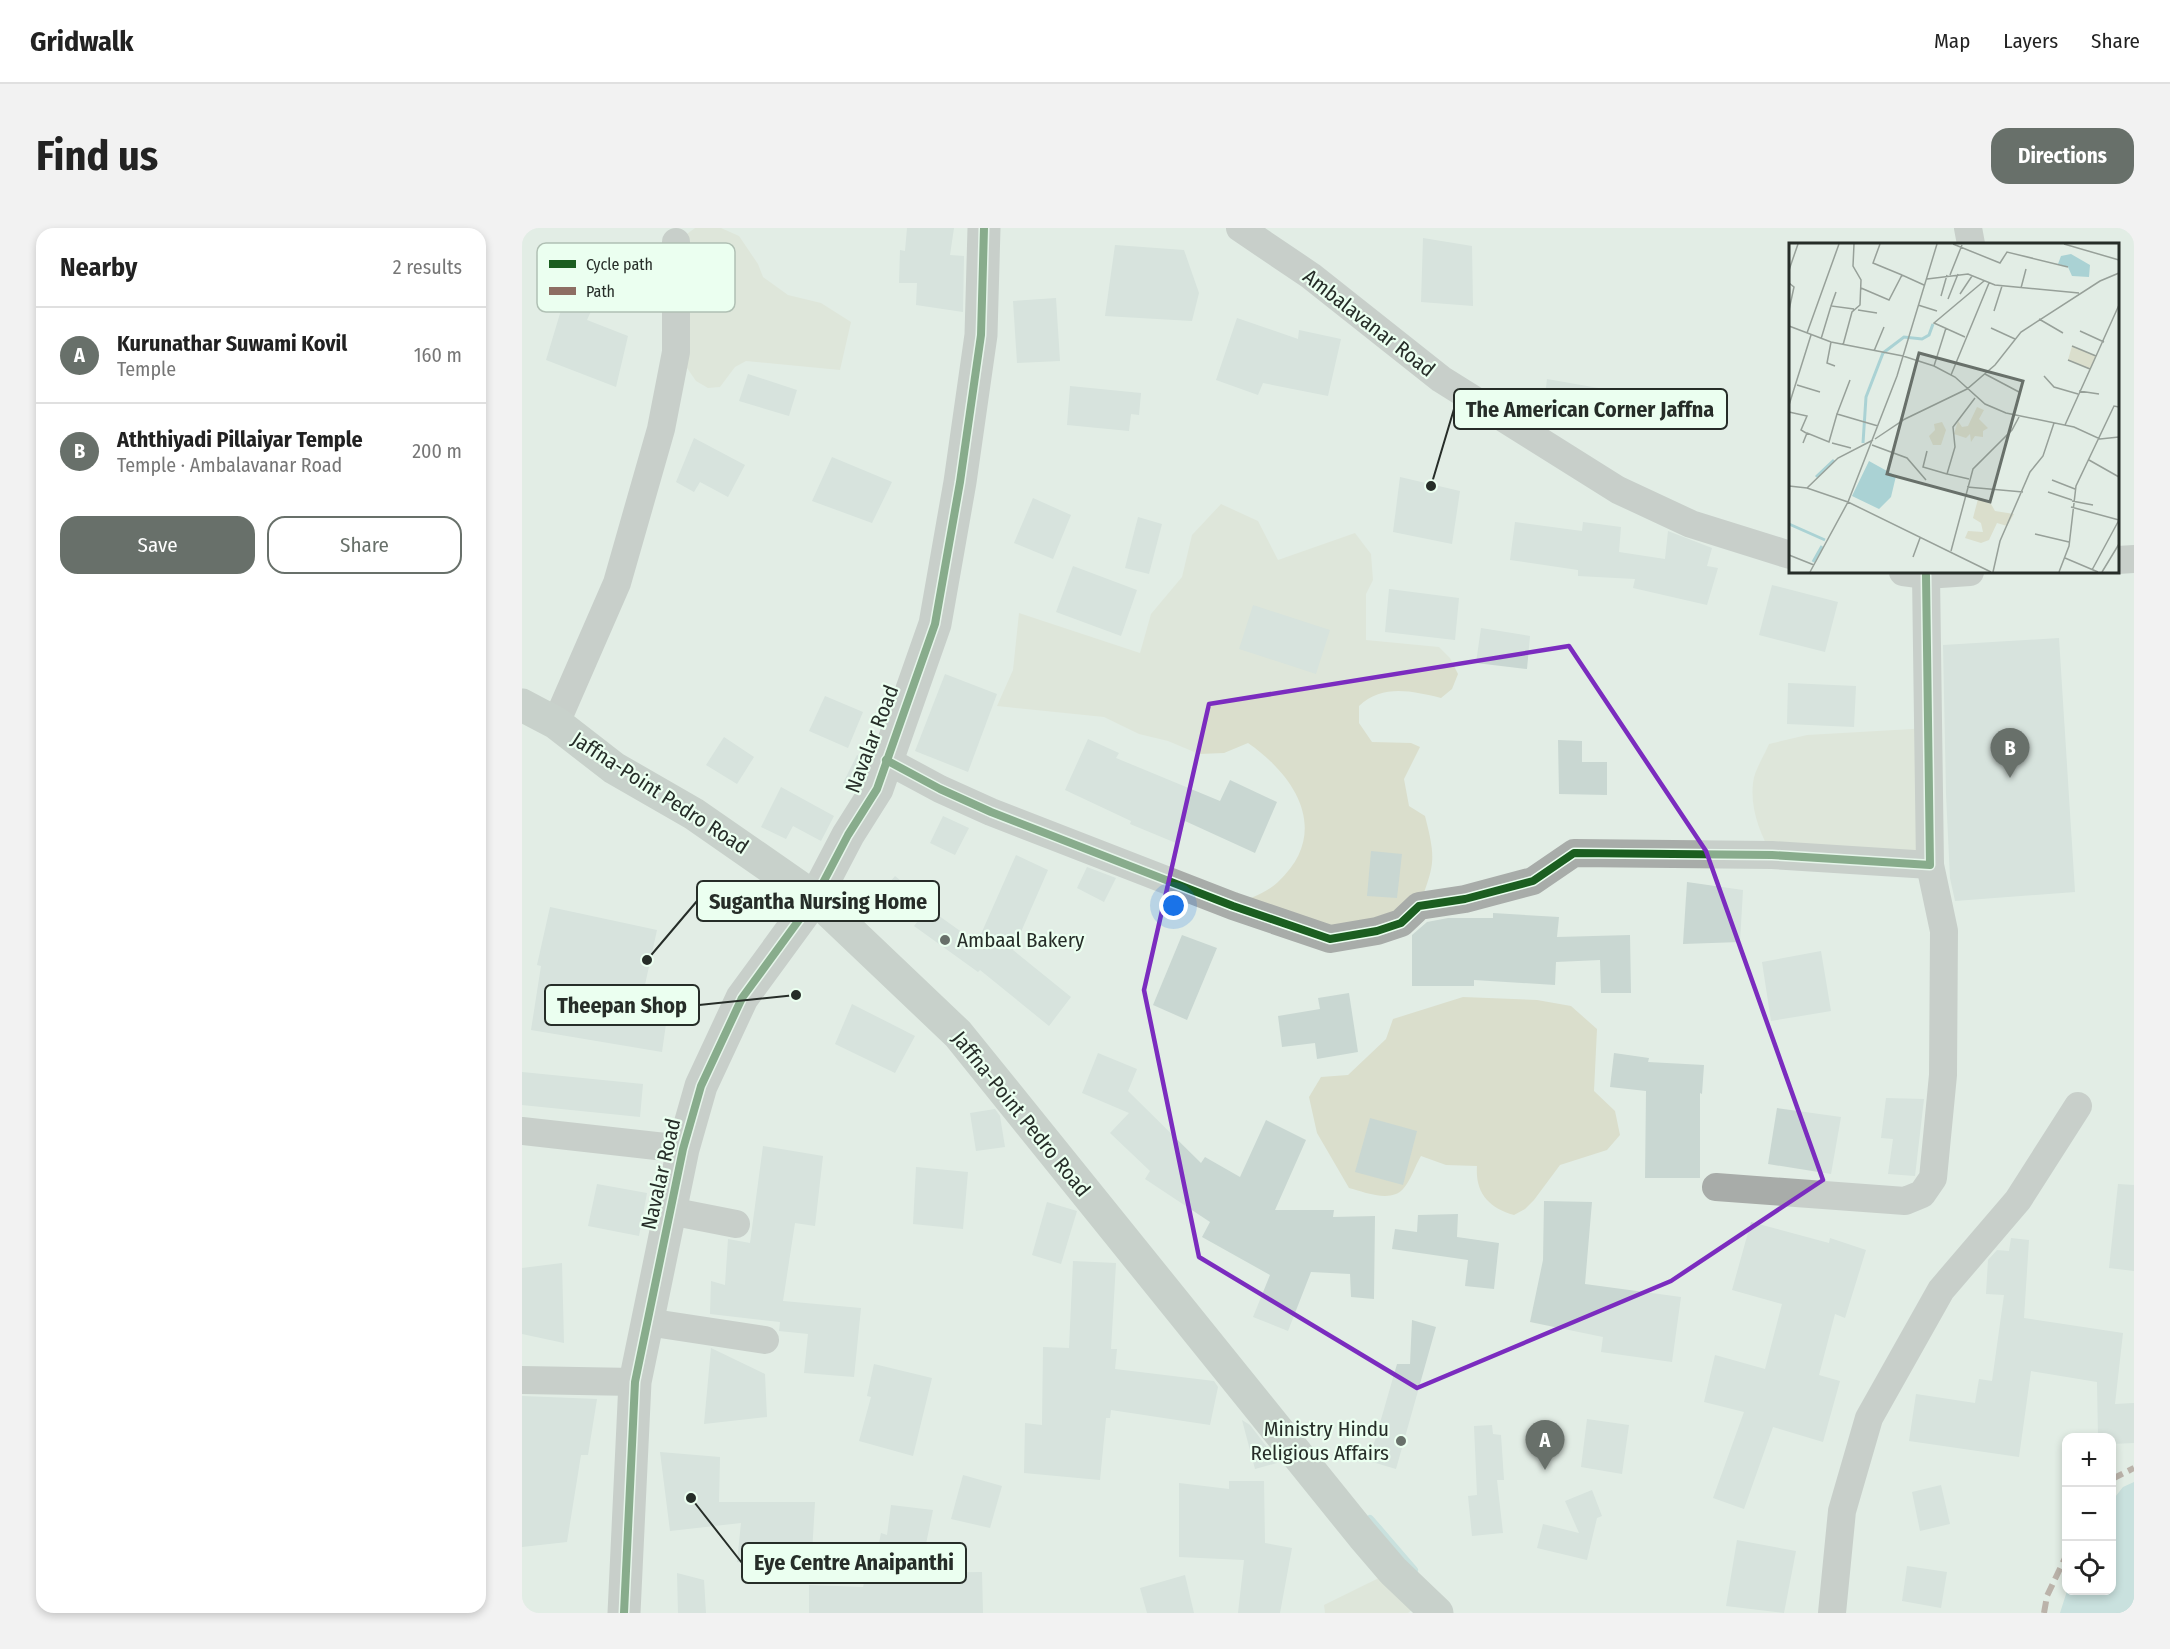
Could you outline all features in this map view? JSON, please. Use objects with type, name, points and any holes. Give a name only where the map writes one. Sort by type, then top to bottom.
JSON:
[{"type":"main road","name":"Jaffna-Point Pedro Road","points":[[522,705],[556,723],[614,768],[694,814],[815,898],[958,1034],[1363,1536],[1393,1571],[1437,1613]]},
{"type":"street","name":"Navalar Road","points":[[624,1613],[634,1382],[683,1149],[701,1086],[742,998],[815,898],[848,835],[877,789],[935,624],[960,482],[981,335],[984,228]]},
{"type":"street","name":"Ambalavanar Road","points":[[1240,228],[1311,276],[1441,379],[1618,490],[1691,524],[1789,554]]},
{"type":"street","points":[[1968,228],[1971,243]]},
{"type":"street","points":[[556,723],[616,583],[657,447],[676,352],[676,312]]},
{"type":"street","points":[[2119,560],[2134,559]]},
{"type":"street","points":[[1716,1187],[1905,1201],[1922,1194],[1933,1178],[1943,1074],[1944,931],[1930,865],[1914,573]]},
{"type":"street","points":[[886,760],[940,789],[991,812],[1233,906],[1330,939],[1377,931],[1401,923],[1419,906],[1465,899],[1533,882],[1574,853],[1772,855],[1930,865]]},
{"type":"street","points":[[1832,1613],[1842,1511],[1869,1418],[1941,1290],[2018,1200],[2078,1106]]},
{"type":"street","points":[[522,1131],[683,1149]]},
{"type":"street","points":[[670,1211],[736,1224]]},
{"type":"street","points":[[647,1322],[765,1340]]},
{"type":"street","points":[[522,1380],[634,1382]]},
{"type":"highlighted area","points":[[1569,646],[1706,851],[1823,1180],[1671,1281],[1417,1388],[1199,1257],[1144,990],[1209,704]]},
{"type":"green space","points":[[695,228],[721,228],[739,236],[758,264],[763,277],[788,295],[821,303],[851,322],[840,370],[746,361],[735,367],[720,387],[708,388],[696,381],[676,352],[676,312],[735,312],[735,243],[676,242]]},
{"type":"green space","points":[[1221,504],[1258,521],[1278,560],[1355,533],[1371,554],[1373,580],[1366,594],[1366,640],[1439,647],[1450,658],[1458,674],[1452,689],[1441,698],[1398,691],[1378,694],[1359,706],[1359,723],[1372,742],[1411,743],[1420,747],[1404,779],[1409,806],[1425,816],[1431,842],[1431,870],[1419,906],[1330,939],[1233,906],[1263,893],[1278,882],[1294,863],[1303,844],[1305,825],[1301,807],[1293,789],[1281,772],[1248,743],[1224,753],[1199,754],[1168,741],[1139,734],[1104,717],[997,706],[1013,670],[1019,613],[1140,653],[1151,614],[1182,577],[1192,535]]},
{"type":"green space","points":[[1930,728],[1930,865],[1772,855],[1757,820],[1752,793],[1755,774],[1769,744],[1807,735]]},
{"type":"green space","points":[[1463,997],[1537,1000],[1571,1006],[1597,1029],[1594,1091],[1615,1111],[1620,1135],[1607,1150],[1560,1165],[1534,1200],[1514,1215],[1497,1208],[1485,1198],[1478,1184],[1477,1166],[1446,1165],[1421,1156],[1408,1181],[1398,1193],[1385,1196],[1349,1188],[1317,1133],[1309,1097],[1321,1077],[1348,1075],[1386,1039],[1393,1019]]},
{"type":"green space","points":[[1393,1571],[1423,1601],[1408,1613],[1325,1613],[1324,1605]]},
{"type":"water","points":[[2134,1482],[2134,1613],[2060,1613],[2066,1595],[2116,1595],[2116,1496],[2123,1487]]},
{"type":"building","points":[[907,228],[954,228],[950,255],[964,256],[963,312],[916,305],[917,283],[899,283],[900,250],[905,251]]},
{"type":"building","points":[[1423,238],[1472,246],[1473,306],[1421,302]]},
{"type":"building","points":[[1115,245],[1184,250],[1199,293],[1192,321],[1105,316]]},
{"type":"building","points":[[1056,298],[1060,361],[1017,363],[1013,301]]},
{"type":"building","points":[[560,312],[591,312],[587,320],[628,336],[616,387],[546,360]]},
{"type":"building","points":[[1237,318],[1298,339],[1299,330],[1341,339],[1328,396],[1263,383],[1258,395],[1216,380]]},
{"type":"building","points":[[748,374],[797,390],[789,416],[739,401]]},
{"type":"building","points":[[1547,379],[1604,389],[1597,423],[1543,413]]},
{"type":"building","points":[[1070,386],[1141,393],[1139,415],[1131,414],[1129,431],[1067,425]]},
{"type":"building","points":[[694,438],[745,465],[728,497],[700,482],[694,492],[676,482]]},
{"type":"building","points":[[832,457],[892,482],[872,523],[812,501]]},
{"type":"building","points":[[1400,477],[1460,491],[1452,544],[1393,532]]},
{"type":"building","points":[[1033,498],[1071,515],[1053,559],[1014,543]]},
{"type":"building","points":[[1138,517],[1162,524],[1149,574],[1125,568]]},
{"type":"building","points":[[1515,522],[1582,531],[1583,522],[1621,527],[1619,552],[1665,559],[1668,531],[1712,548],[1707,566],[1718,568],[1707,605],[1633,588],[1635,579],[1578,576],[1578,570],[1510,560]]},
{"type":"building","points":[[1073,566],[1137,590],[1121,636],[1056,612]]},
{"type":"building","points":[[1772,585],[1838,602],[1825,652],[1759,635]]},
{"type":"building","points":[[1389,589],[1459,598],[1455,640],[1385,632]]},
{"type":"building","points":[[1253,605],[1330,630],[1316,674],[1239,649]]},
{"type":"building","points":[[1481,628],[1530,636],[1527,669],[1476,663]]},
{"type":"building","points":[[2059,638],[2075,892],[1955,901],[1950,878],[1946,794],[1943,645]]},
{"type":"building","points":[[945,674],[997,694],[968,772],[915,751]]},
{"type":"building","points":[[1788,683],[1856,686],[1854,727],[1787,724]]},
{"type":"building","points":[[825,696],[863,712],[848,748],[809,731]]},
{"type":"building","points":[[724,737],[754,757],[737,784],[706,765]]},
{"type":"building","points":[[1088,739],[1119,753],[1116,758],[1220,801],[1230,780],[1277,802],[1255,853],[1185,821],[1176,843],[1130,824],[1131,821],[1065,790]]},
{"type":"building","points":[[1558,740],[1582,741],[1582,762],[1607,762],[1607,795],[1559,794]]},
{"type":"building","points":[[857,755],[867,760],[855,789],[843,783]]},
{"type":"building","points":[[781,787],[834,816],[821,841],[793,826],[786,839],[761,827]]},
{"type":"building","points":[[943,816],[969,828],[955,855],[930,843]]},
{"type":"building","points":[[1371,851],[1402,854],[1397,898],[1367,896]]},
{"type":"building","points":[[1016,855],[1048,870],[1013,950],[1071,997],[1049,1026],[980,970],[978,972],[914,926],[928,908],[977,943]]},
{"type":"building","points":[[1087,867],[1116,878],[1104,902],[1077,888]]},
{"type":"building","points":[[895,876],[925,901],[911,919],[880,894]]},
{"type":"building","points":[[1687,882],[1743,890],[1740,942],[1683,944]]},
{"type":"building","points":[[550,907],[657,930],[639,1012],[667,1017],[662,1052],[531,1030],[541,966],[537,965]]},
{"type":"building","points":[[1493,913],[1559,917],[1557,937],[1630,935],[1631,993],[1601,993],[1600,960],[1556,962],[1555,985],[1474,980],[1474,986],[1412,986],[1412,935],[1427,922],[1448,918],[1493,918]]},
{"type":"building","points":[[1182,935],[1217,948],[1187,1020],[1153,1005]]},
{"type":"building","points":[[1821,951],[1831,1011],[1771,1021],[1762,962]]},
{"type":"building","points":[[1349,993],[1358,1052],[1317,1059],[1315,1043],[1282,1047],[1278,1016],[1320,1009],[1318,998]]},
{"type":"building","points":[[852,1004],[915,1036],[895,1073],[835,1044]]},
{"type":"building","points":[[1098,1053],[1137,1069],[1128,1091],[1201,1163],[1205,1157],[1240,1177],[1266,1120],[1306,1140],[1275,1210],[1334,1210],[1333,1217],[1375,1216],[1374,1299],[1351,1297],[1350,1274],[1311,1272],[1288,1331],[1253,1317],[1270,1275],[1202,1237],[1210,1222],[1145,1179],[1150,1171],[1110,1133],[1129,1113],[1082,1093]]},
{"type":"building","points":[[1614,1053],[1649,1058],[1648,1062],[1704,1065],[1702,1094],[1700,1093],[1700,1178],[1645,1178],[1646,1091],[1610,1087]]},
{"type":"building","points":[[522,1072],[643,1084],[640,1117],[522,1105]]},
{"type":"building","points":[[1886,1098],[1924,1099],[1915,1176],[1888,1174],[1893,1139],[1881,1138]]},
{"type":"building","points":[[1777,1108],[1841,1117],[1831,1174],[1768,1164]]},
{"type":"building","points":[[995,1109],[1000,1116],[1005,1147],[976,1151],[970,1113]]},
{"type":"building","points":[[1370,1118],[1417,1131],[1403,1185],[1355,1172]]},
{"type":"building","points":[[763,1146],[823,1156],[815,1226],[795,1223],[783,1301],[861,1308],[854,1377],[804,1373],[808,1334],[779,1331],[780,1322],[710,1314],[711,1281],[725,1285],[728,1239],[750,1243]]},
{"type":"building","points":[[916,1167],[968,1172],[963,1229],[913,1224]]},
{"type":"building","points":[[597,1184],[647,1193],[639,1236],[588,1226]]},
{"type":"building","points":[[2118,1184],[2134,1185],[2134,1271],[2109,1268]]},
{"type":"building","points":[[1544,1201],[1592,1202],[1585,1284],[1681,1297],[1672,1362],[1601,1352],[1603,1337],[1530,1322],[1543,1260]]},
{"type":"building","points":[[1047,1202],[1077,1211],[1061,1264],[1032,1255]]},
{"type":"building","points":[[1458,1214],[1457,1237],[1499,1243],[1494,1289],[1465,1286],[1468,1260],[1392,1249],[1395,1229],[1417,1232],[1418,1215]]},
{"type":"building","points":[[1751,1222],[1829,1243],[1830,1238],[1866,1250],[1845,1318],[1835,1314],[1819,1375],[1840,1381],[1823,1442],[1773,1427],[1744,1509],[1713,1498],[1744,1412],[1704,1402],[1715,1355],[1765,1369],[1782,1304],[1732,1290]]},
{"type":"building","points":[[2011,1238],[2029,1240],[2024,1318],[2123,1333],[2115,1404],[2134,1403],[2134,1443],[2116,1444],[2116,1433],[2098,1433],[2097,1382],[2031,1371],[2019,1457],[1909,1441],[1916,1394],[1975,1403],[1979,1379],[1992,1381],[2004,1295],[1986,1294],[1988,1260],[1997,1250],[2009,1251]]},
{"type":"building","points":[[1073,1261],[1116,1263],[1111,1349],[1117,1349],[1115,1369],[1214,1381],[1218,1387],[1210,1425],[1111,1410],[1110,1418],[1106,1418],[1100,1480],[1024,1473],[1025,1423],[1042,1425],[1043,1347],[1069,1348]]},
{"type":"building","points":[[562,1263],[564,1343],[522,1334],[522,1268]]},
{"type":"building","points":[[1412,1320],[1436,1327],[1396,1469],[1369,1461],[1397,1364],[1410,1364]]},
{"type":"building","points":[[711,1348],[765,1374],[767,1417],[704,1424]]},
{"type":"building","points":[[874,1364],[932,1378],[913,1456],[859,1441],[871,1397],[867,1396]]},
{"type":"building","points":[[522,1396],[597,1399],[588,1455],[581,1455],[567,1542],[522,1547]]},
{"type":"building","points":[[1587,1419],[1629,1425],[1622,1474],[1581,1467]]},
{"type":"building","points":[[1242,1420],[1250,1425],[1277,1463],[1255,1469]]},
{"type":"building","points":[[1492,1425],[1493,1434],[1501,1435],[1504,1480],[1497,1480],[1503,1533],[1472,1536],[1468,1496],[1477,1495],[1474,1426]]},
{"type":"building","points":[[660,1452],[720,1457],[719,1502],[815,1502],[811,1570],[737,1562],[741,1523],[670,1531]]},
{"type":"building","points":[[963,1475],[1002,1486],[990,1528],[951,1519]]},
{"type":"building","points":[[1229,1481],[1264,1481],[1265,1543],[1292,1548],[1280,1613],[1238,1613],[1244,1560],[1179,1557],[1179,1483],[1229,1489]]},
{"type":"building","points":[[1941,1485],[1950,1524],[1920,1531],[1912,1492]]},
{"type":"building","points":[[1592,1490],[1602,1516],[1597,1518],[1587,1560],[1537,1548],[1543,1524],[1579,1533],[1565,1501]]},
{"type":"building","points":[[891,1505],[933,1510],[920,1573],[982,1572],[983,1613],[809,1613],[809,1585],[863,1587],[868,1567],[874,1569],[881,1533],[887,1535]]},
{"type":"building","points":[[1737,1540],[1796,1551],[1784,1613],[1726,1606]]},
{"type":"building","points":[[1907,1566],[1947,1572],[1941,1608],[1902,1601]]},
{"type":"building","points":[[677,1573],[704,1580],[706,1613],[678,1613]]},
{"type":"building","points":[[1185,1575],[1194,1613],[1147,1613],[1140,1588]]},
{"type":"waterway","points":[[1370,1519],[1414,1570]]},
{"type":"marked path","points":[[2116,1477],[2134,1468]]},
{"type":"marked path","points":[[2044,1613],[2047,1596],[2062,1564]]},
{"type":"cycle path","points":[[624,1613],[635,1382],[683,1149],[701,1086],[742,998],[815,898],[848,835],[877,789],[935,624],[960,482],[981,335],[984,228]]},
{"type":"cycle path","points":[[886,760],[940,789],[991,812],[1233,906],[1330,939],[1377,931],[1401,923],[1419,906],[1465,899],[1533,881],[1574,853],[1772,855],[1930,865],[1926,575]]},
{"type":"place","name":"The American Corner Jaffna","points":[[1431,486]]},
{"type":"place","name":"Aththiyadi Pillaiyar Temple","points":[[2010,778]]},
{"type":"place","name":"Ambaal Bakery","points":[[945,940]]},
{"type":"place","name":"Sugantha Nursing Home","points":[[647,960]]},
{"type":"place","name":"Theepan Shop","points":[[796,995]]},
{"type":"place","name":"Ministry Hindu Religious Affairs","points":[[1401,1441]]},
{"type":"place","name":"Kurunathar Suwami Kovil","points":[[1545,1470]]},
{"type":"place","name":"Eye Centre Anaipanthi","points":[[691,1498]]}]
